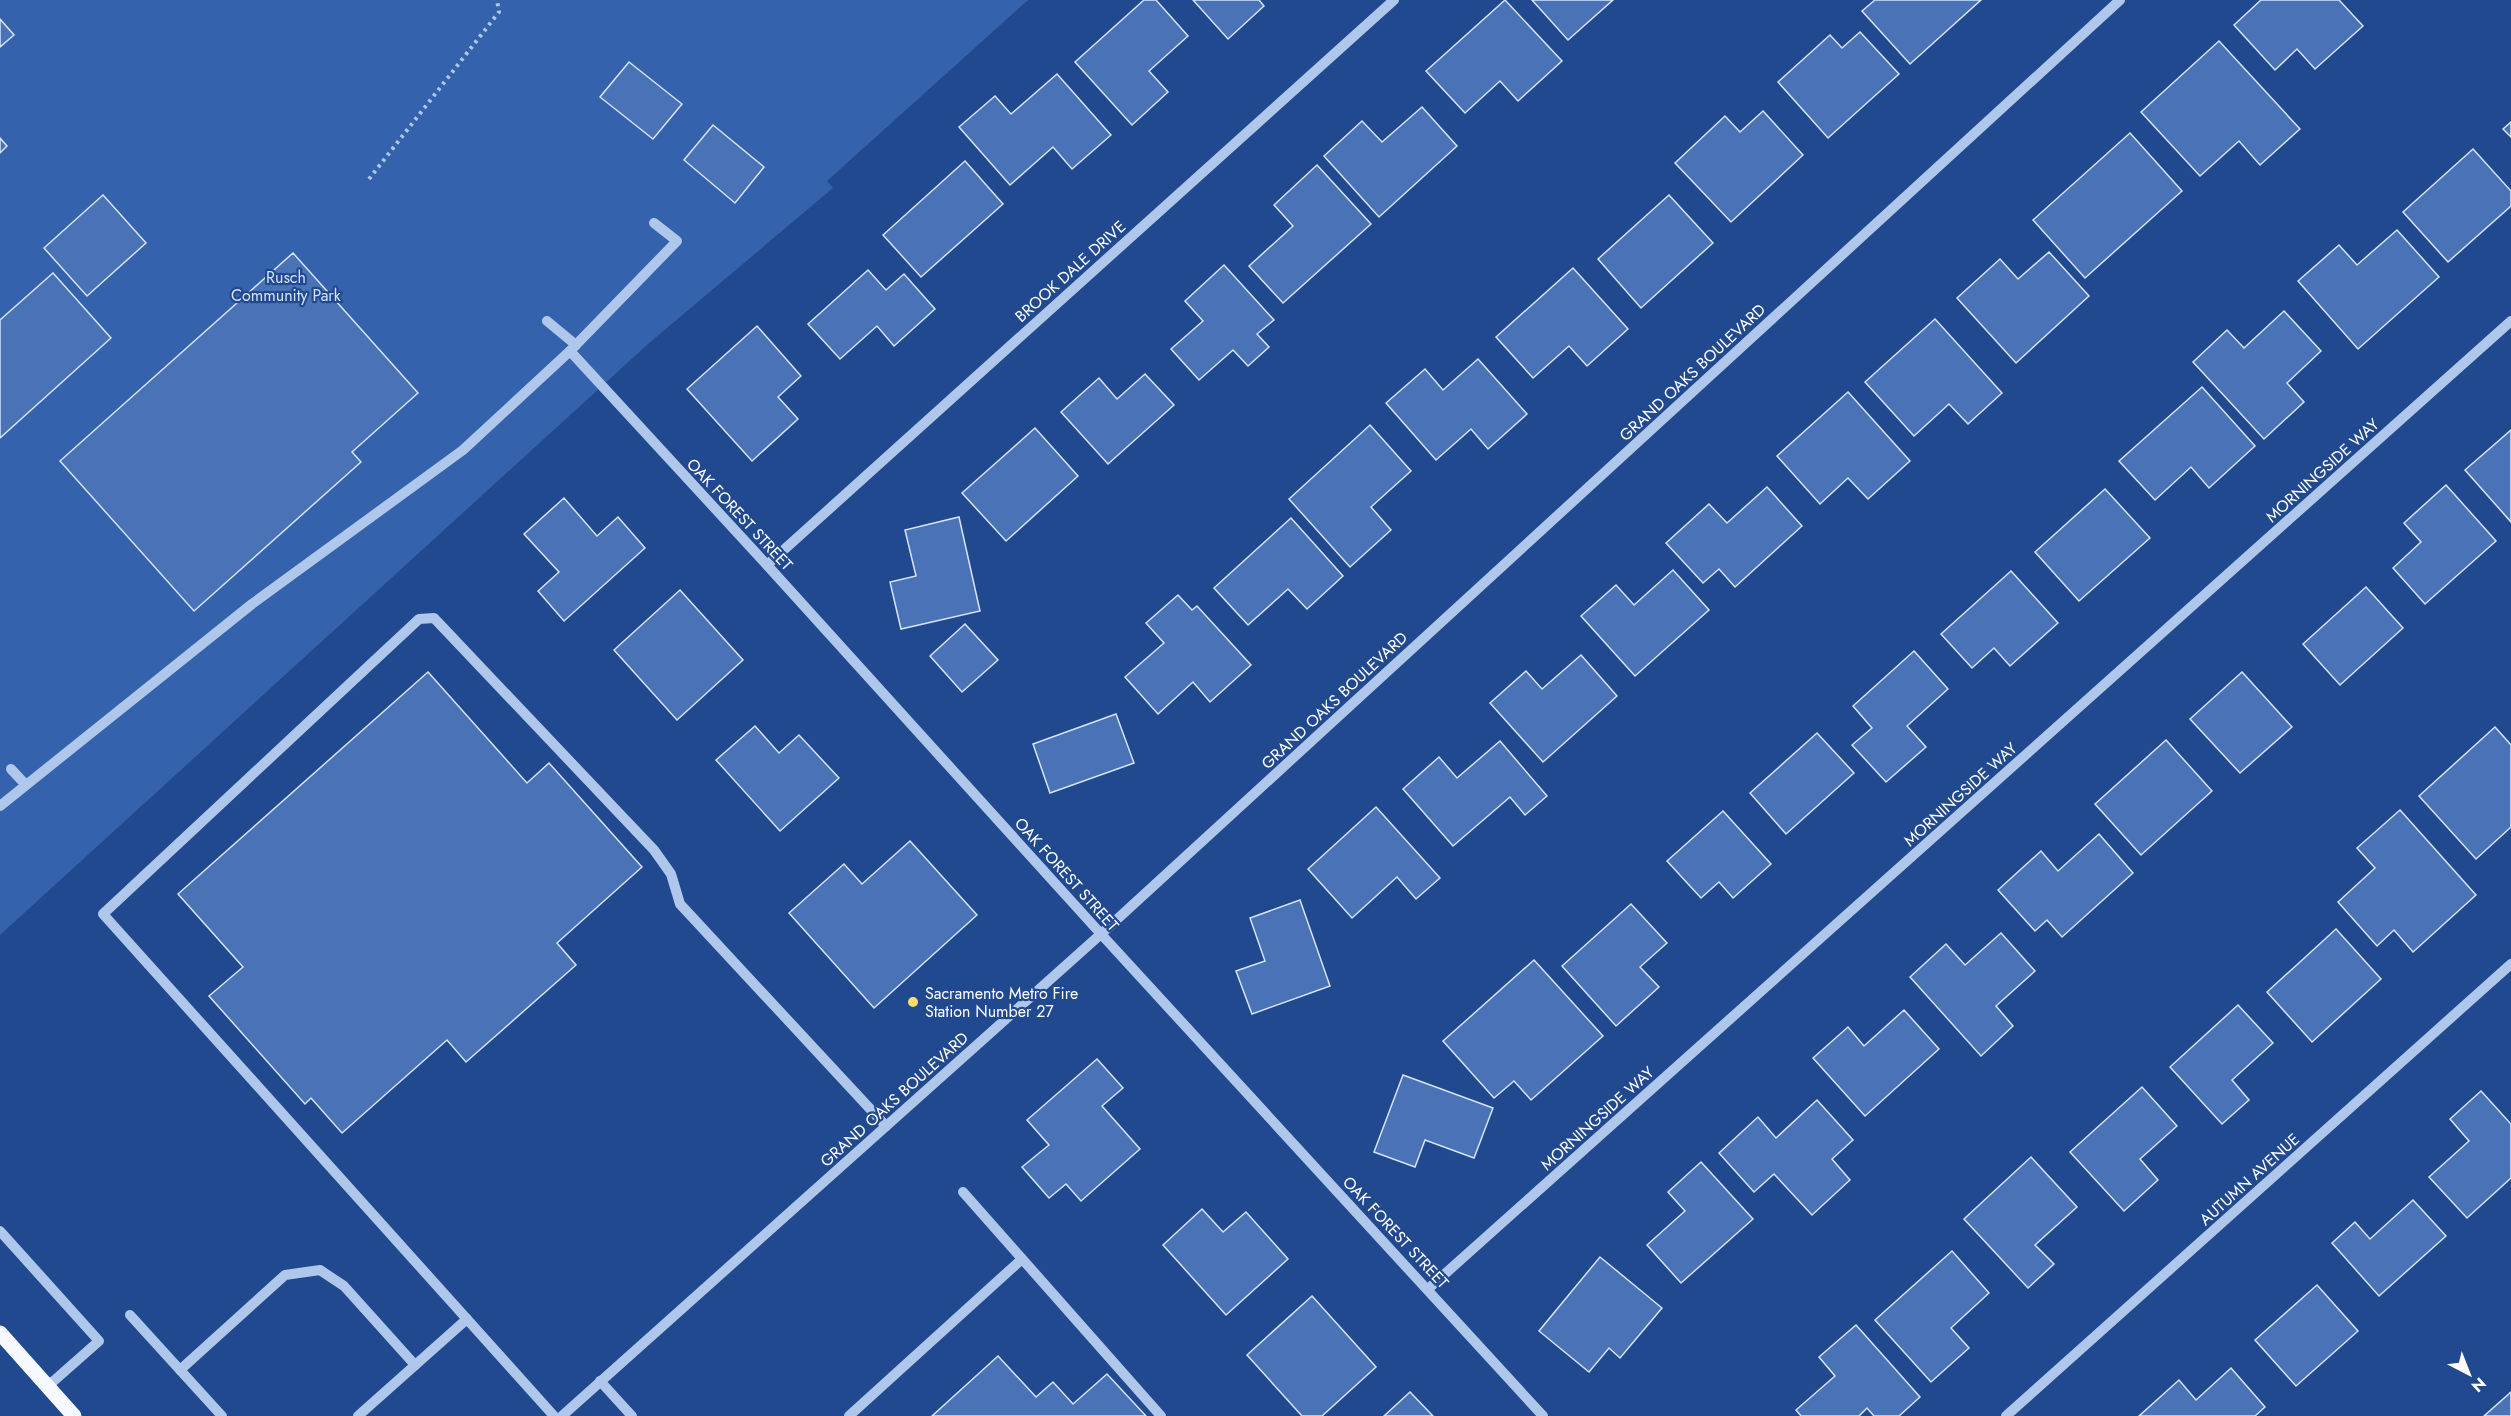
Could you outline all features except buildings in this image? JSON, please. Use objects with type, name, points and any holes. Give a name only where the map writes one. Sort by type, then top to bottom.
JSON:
[{"type":"main road","points":[[0,1333],[74,1416]]},
{"type":"street","name":"BROOK DALE DRIVE","points":[[767,565],[1394,0]]},
{"type":"street","name":"GRAND OAKS BOULEVARD","points":[[562,1416],[1101,934],[2120,0]]},
{"type":"street","points":[[0,806],[252,604],[463,450],[573,348],[676,241],[654,223]]},
{"type":"street","name":"OAK FOREST STREET","points":[[547,321],[1101,934],[1543,1416]]},
{"type":"street","name":"MORNINGSIDE WAY","points":[[1428,1289],[2511,321]]},
{"type":"street","points":[[554,1416],[103,915],[419,618],[434,618],[654,850],[671,874],[680,904],[886,1126]]},
{"type":"street","points":[[11,769],[25,784]]},
{"type":"street","name":"AUTUMN AVENUE","points":[[2006,1416],[2511,964]]},
{"type":"street","points":[[963,1192],[1161,1416]]},
{"type":"street","points":[[0,1231],[99,1341],[48,1386]]},
{"type":"street","points":[[849,1416],[1022,1259]]},
{"type":"street","points":[[180,1370],[285,1275],[320,1270],[344,1286],[415,1365]]},
{"type":"street","points":[[130,1315],[222,1416]]},
{"type":"street","points":[[358,1416],[467,1319]]},
{"type":"street","points":[[600,1381],[632,1416]]},
{"type":"path","points":[[369,178],[499,12],[497,0]]},
{"type":"green space","name":"Rusch Community Park","points":[[0,0],[1028,0],[827,181],[833,188],[648,344],[0,935]]},
{"type":"place","name":"Sacramento Metro Fire Station Number 27","points":[[913,1002]]}]
